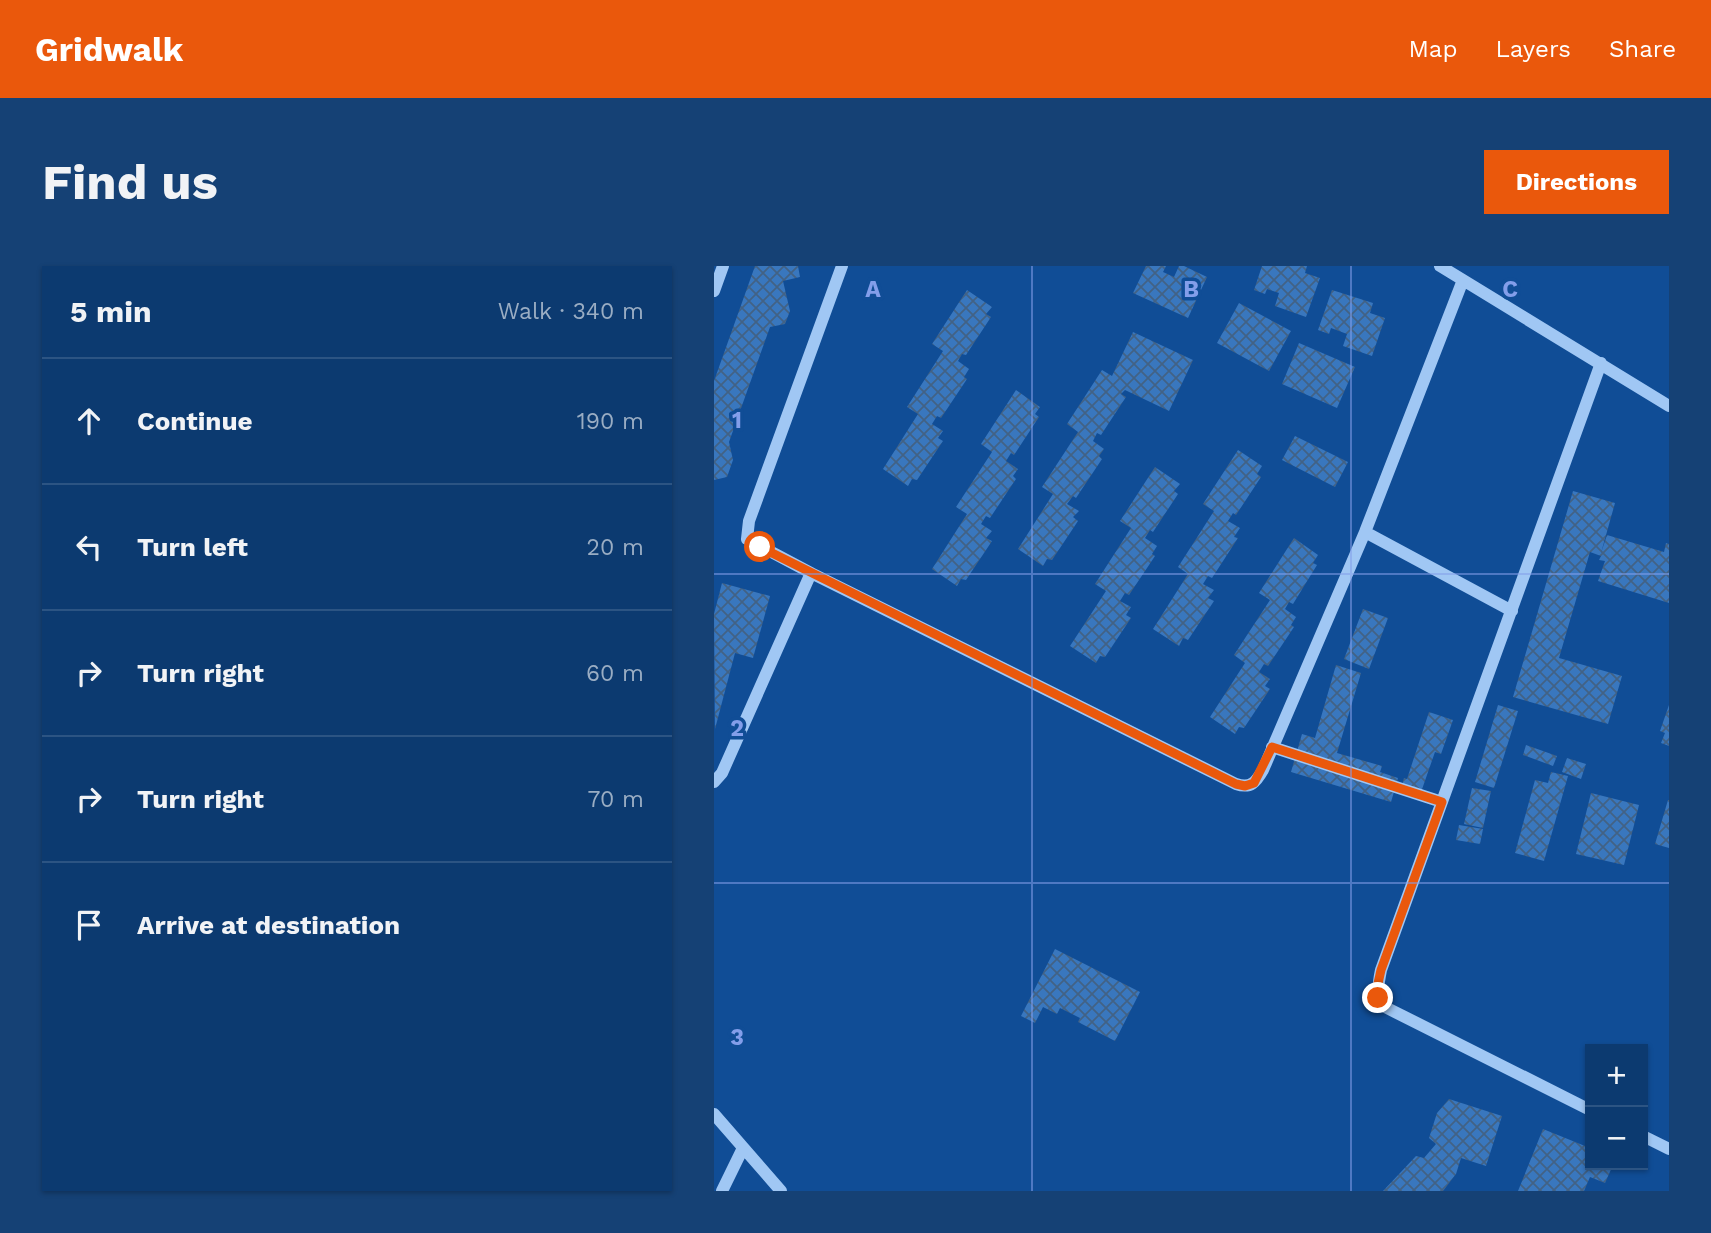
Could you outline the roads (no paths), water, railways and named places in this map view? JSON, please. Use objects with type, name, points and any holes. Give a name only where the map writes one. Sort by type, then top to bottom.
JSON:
[{"type":"street","points":[[714,291],[723,266]]},
{"type":"street","points":[[842,266],[746,529],[747,539],[1236,784],[1245,786],[1254,783],[1272,747],[1365,531],[1463,280]]},
{"type":"street","points":[[1440,266],[1669,406]]},
{"type":"street","points":[[1585,1108],[1400,1016],[1385,1007],[1378,998],[1377,988],[1381,970],[1601,363]]},
{"type":"street","points":[[1365,531],[1511,611]]},
{"type":"street","points":[[714,782],[722,773],[811,573]]},
{"type":"street","points":[[1272,747],[1442,802]]},
{"type":"street","points":[[714,1114],[781,1191]]},
{"type":"street","points":[[1648,1138],[1669,1149]]},
{"type":"street","points":[[722,1191],[743,1148]]}]
